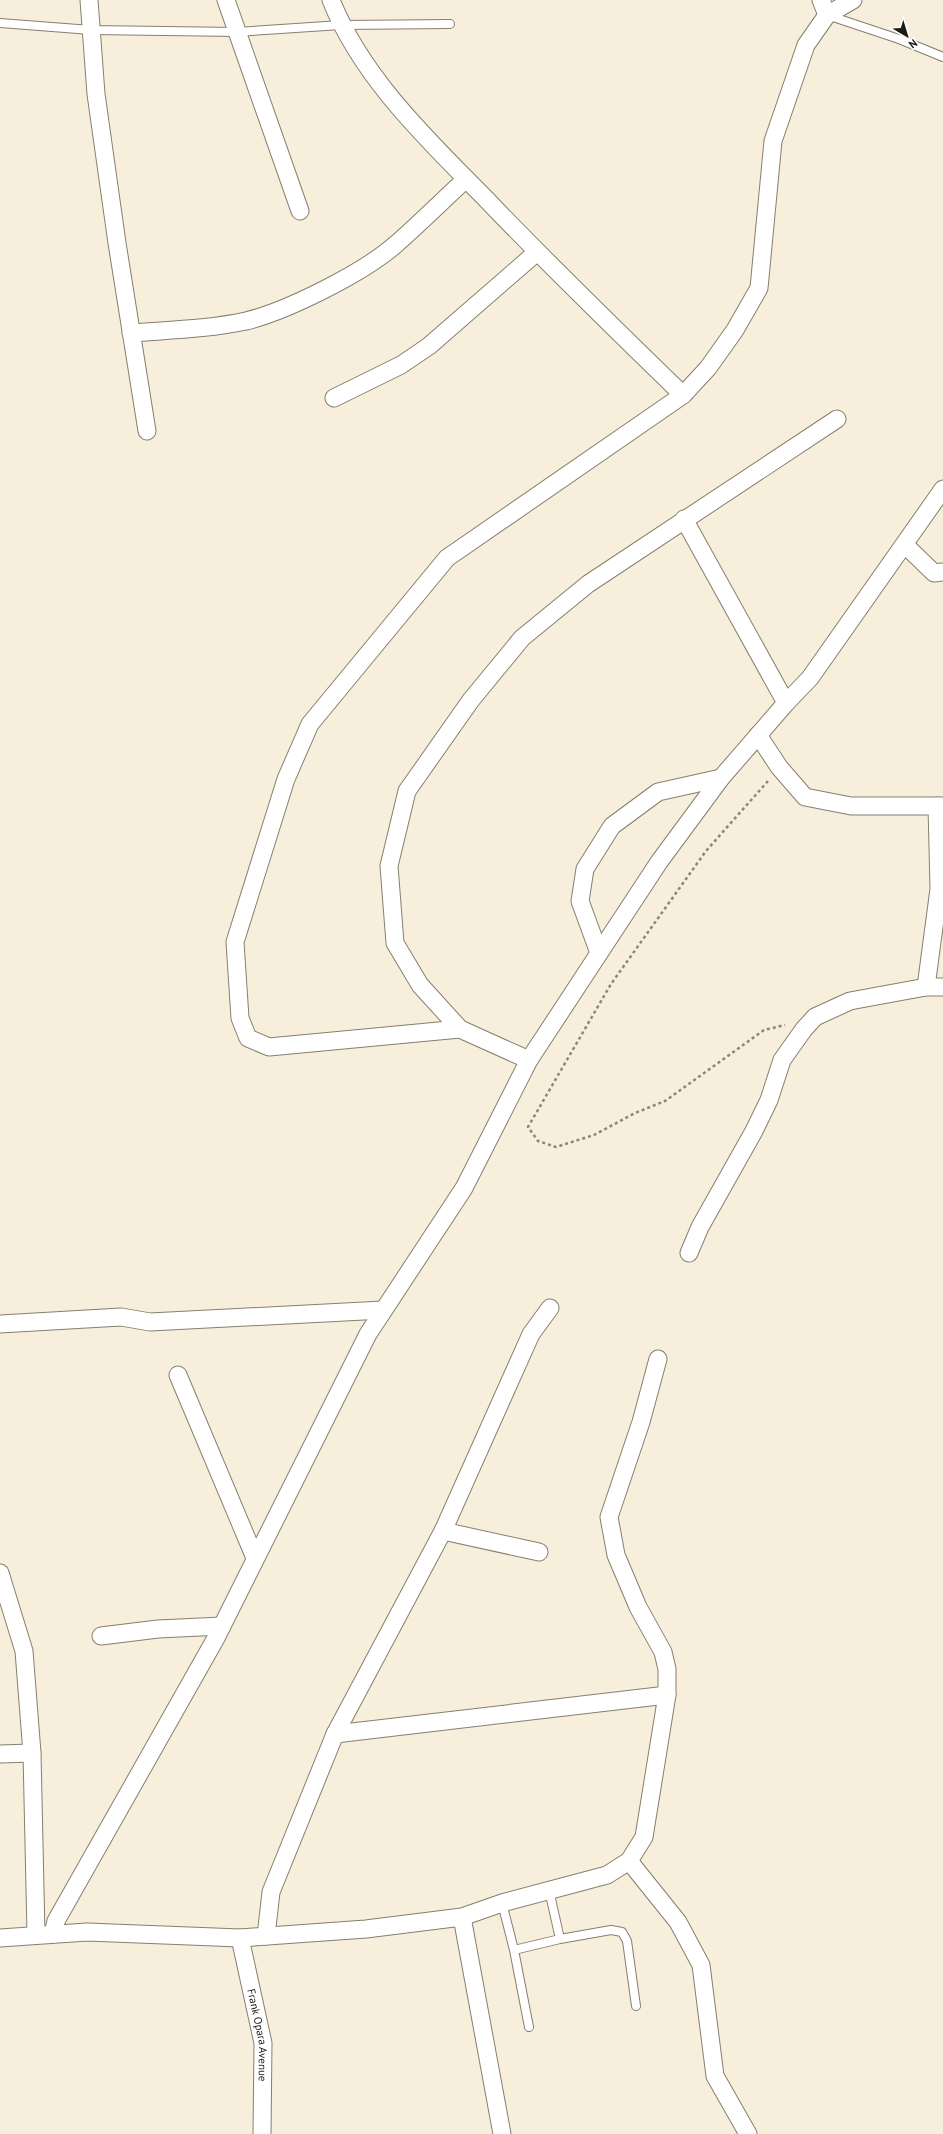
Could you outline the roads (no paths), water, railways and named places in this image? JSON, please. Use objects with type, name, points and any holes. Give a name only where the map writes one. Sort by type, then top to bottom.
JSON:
[{"type":"street","points":[[89,0],[96,94],[147,431]]},
{"type":"street","points":[[226,0],[300,211]]},
{"type":"street","points":[[331,0],[341,25],[384,88],[466,179],[537,252],[683,395]]},
{"type":"street","points":[[460,1029],[269,1047],[248,1038],[240,1018],[235,942],[286,779],[310,724],[447,558],[683,395],[708,368],[735,330],[759,288],[773,141],[806,45],[824,8],[853,0]]},
{"type":"street","points":[[131,333],[192,328],[246,320],[294,303],[353,273],[394,246],[466,179]]},
{"type":"street","points":[[334,398],[401,365],[429,346],[537,252]]},
{"type":"street","points":[[529,1060],[460,1029],[420,985],[395,943],[389,866],[407,791],[470,700],[522,638],[588,584],[837,419]]},
{"type":"street","points":[[53,1934],[56,1920],[222,1626],[368,1334],[464,1188],[529,1060],[659,862],[721,778],[758,734],[810,678],[943,490]]},
{"type":"street","points":[[684,519],[786,703]]},
{"type":"street","points":[[905,545],[934,573],[943,572]]},
{"type":"street","points":[[758,734],[779,767],[805,797],[851,806],[940,806],[939,889],[926,986]]},
{"type":"street","points":[[599,953],[580,901],[586,869],[612,826],[658,792],[721,778]]},
{"type":"street","points":[[688,1252],[700,1226],[754,1131],[769,1100],[782,1060],[804,1029],[815,1017],[850,1001],[926,986],[943,987]]},
{"type":"street","points":[[266,1936],[271,1892],[335,1734],[443,1531],[530,1334],[550,1308]]},
{"type":"street","points":[[0,1324],[121,1317],[150,1322],[383,1310]]},
{"type":"street","points":[[0,1938],[36,1934],[87,1932],[240,1938],[366,1928],[462,1917],[502,1903],[607,1874],[629,1862],[644,1837],[667,1695],[667,1669],[663,1652],[638,1607],[616,1555],[609,1517],[641,1422],[658,1359]]},
{"type":"street","points":[[178,1375],[255,1558]]},
{"type":"street","points":[[443,1531],[538,1552]]},
{"type":"street","points":[[0,1573],[24,1651],[32,1754],[36,1934]]},
{"type":"street","points":[[101,1636],[158,1629],[222,1626]]},
{"type":"street","points":[[335,1734],[667,1695]]},
{"type":"street","points":[[0,1754],[32,1754]]},
{"type":"street","points":[[629,1862],[678,1922],[701,1965],[715,2076],[748,2134]]},
{"type":"street","points":[[462,1917],[502,2134]]},
{"type":"street","name":"Frank Opara Avenue","points":[[240,1938],[263,2043],[262,2134]]},
{"type":"lane","points":[[824,8],[943,57]]},
{"type":"lane","points":[[0,23],[91,30],[237,32],[341,25],[450,24]]},
{"type":"lane","points":[[549,1890],[560,1940]]},
{"type":"lane","points":[[502,1903],[514,1950],[529,2027]]},
{"type":"lane","points":[[514,1950],[611,1930],[622,1932],[627,1941],[636,2006]]}]
